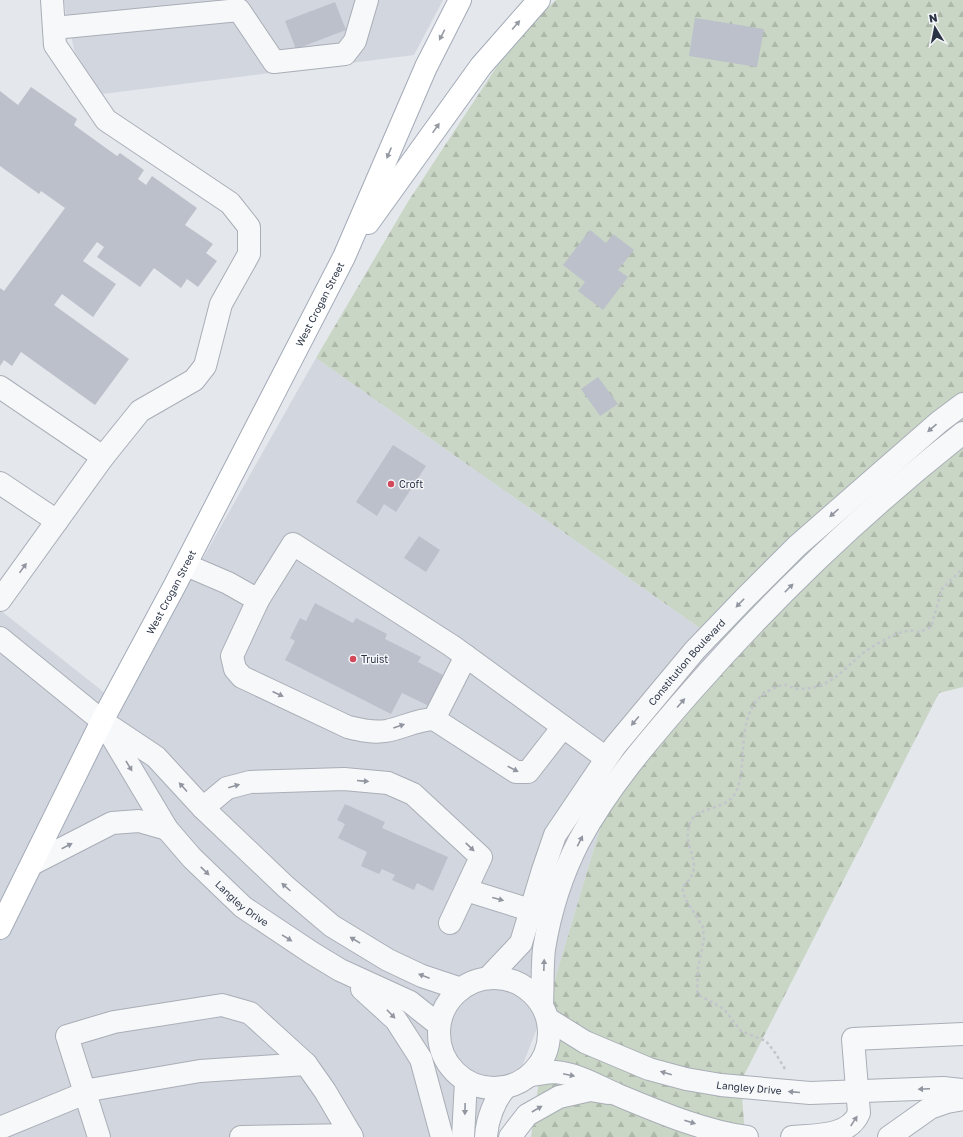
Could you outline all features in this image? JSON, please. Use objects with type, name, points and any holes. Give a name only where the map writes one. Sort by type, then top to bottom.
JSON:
[{"type":"main road","name":"West Crogan Street","points":[[0,928],[102,721],[186,565],[344,257],[426,68],[460,0]]},
{"type":"main road","name":"West Crogan Street","points":[[344,257],[473,77],[539,0]]},
{"type":"street","points":[[0,600],[103,457],[140,412],[194,380],[205,366],[221,304],[249,254],[249,227],[230,203],[106,120],[55,45],[52,0]]},
{"type":"street","points":[[54,28],[239,10],[274,62],[345,54],[355,41],[367,0]]},
{"type":"street","points":[[0,386],[103,457]]},
{"type":"street","name":"Constitution Boulevard","points":[[488,978],[521,943],[530,910],[555,835],[606,758],[695,650],[797,546],[939,422],[963,404]]},
{"type":"street","points":[[545,1012],[534,994],[525,986],[507,979],[488,978],[474,981],[461,989],[449,1001],[439,1025],[439,1038],[442,1050],[451,1068],[466,1080],[479,1086],[492,1088],[506,1087],[519,1083],[531,1075],[541,1063],[548,1050],[550,1034],[545,1012],[544,950],[552,912],[563,879],[579,842],[600,806],[623,774],[665,722],[712,668],[788,590],[868,513],[963,433]]},
{"type":"street","points":[[0,482],[57,521]]},
{"type":"street","points":[[563,727],[528,772],[516,772],[434,718],[419,719],[385,731],[365,731],[348,727],[242,677],[234,669],[232,656],[258,600],[293,544],[466,656],[606,758]]},
{"type":"street","points":[[186,565],[228,583],[258,600]]},
{"type":"street","name":"Langley Drive","points":[[0,638],[102,721],[156,757],[203,808],[286,887],[332,926],[388,960],[408,970],[461,989]]},
{"type":"street","points":[[434,718],[466,656]]},
{"type":"street","name":"Langley Drive","points":[[102,721],[167,829],[192,858],[243,907],[279,933],[340,970],[410,1002],[439,1025]]},
{"type":"street","points":[[203,808],[227,788],[250,782],[344,779],[388,783],[413,794],[481,857],[450,924]]},
{"type":"street","points":[[32,864],[112,823],[139,821],[167,829]]},
{"type":"street","points":[[466,890],[530,910]]},
{"type":"street","points":[[340,970],[384,1007],[396,1020],[421,1059],[442,1137]]},
{"type":"street","points":[[98,1137],[67,1036],[114,1022],[166,1012],[222,1005],[250,1013],[306,1064],[325,1091],[352,1136]]},
{"type":"street","name":"Langley Drive","points":[[545,1012],[585,1042],[649,1069],[686,1079],[721,1085],[803,1092],[943,1088],[963,1090]]},
{"type":"street","points":[[792,1137],[832,1134],[850,1128],[856,1121],[859,1113],[856,1091],[853,1039],[963,1034]]},
{"type":"street","points":[[0,1128],[95,1089],[200,1071],[306,1064]]},
{"type":"street","points":[[531,1075],[555,1072],[584,1078],[618,1094],[686,1121],[730,1135],[747,1137]]},
{"type":"street","points":[[463,1137],[466,1080]]},
{"type":"street","points":[[486,1137],[487,1127],[498,1095],[506,1087]]},
{"type":"street","points":[[510,1137],[527,1115],[558,1097],[590,1090],[618,1094]]},
{"type":"street","points":[[889,1137],[930,1108],[947,1102],[963,1099]]},
{"type":"street","points":[[241,1137],[352,1136]]},
{"type":"path","points":[[785,1071],[776,1054],[766,1041],[741,1031],[724,1009],[697,994],[698,968],[704,939],[703,927],[685,898],[682,887],[689,881],[695,871],[687,836],[692,820],[699,813],[727,802],[735,793],[743,758],[742,742],[745,725],[754,703],[770,690],[786,685],[797,689],[817,687],[829,682],[871,648],[898,634],[908,631],[920,632],[931,627],[942,588],[963,568]]},
{"type":"shaded area","points":[[64,0],[443,0],[414,55],[102,94],[75,53]]},
{"type":"shaded area","points":[[316,358],[721,643],[625,745],[552,989],[495,1137],[0,1137],[0,610],[120,705]]},
{"type":"green space","points":[[556,0],[963,0],[963,687],[939,693],[741,1081],[745,1137],[531,1137],[552,989],[625,745],[721,643],[316,358],[409,200],[513,42]]},
{"type":"building","points":[[335,2],[346,30],[296,49],[285,21]]},
{"type":"building","points":[[695,18],[764,29],[757,67],[689,56]]},
{"type":"building","points":[[31,87],[77,119],[74,125],[117,156],[120,153],[144,170],[138,179],[146,185],[152,176],[197,208],[185,225],[213,244],[206,253],[217,261],[198,287],[187,279],[181,288],[154,268],[140,287],[97,257],[104,247],[97,242],[83,261],[116,284],[93,317],[62,294],[54,305],[129,359],[95,405],[21,352],[12,366],[4,360],[0,366],[0,288],[4,291],[65,208],[41,191],[39,194],[0,166],[0,91],[18,105]]},
{"type":"building","points":[[590,230],[606,243],[613,234],[634,250],[618,270],[628,277],[603,310],[578,291],[585,282],[563,265]]},
{"type":"building","points":[[598,377],[618,404],[600,416],[581,389]]},
{"type":"building","name":"Croft","points":[[393,445],[426,466],[396,512],[384,504],[377,516],[356,502]]},
{"type":"building","points":[[419,536],[440,550],[426,572],[404,558]]},
{"type":"building","name":"Truist","points":[[315,603],[353,623],[356,618],[387,634],[385,639],[421,657],[418,662],[445,676],[429,706],[402,693],[391,714],[285,660],[295,641],[290,638],[300,618],[306,621]]},
{"type":"building","points":[[345,804],[385,822],[382,828],[448,857],[433,891],[417,883],[414,890],[392,880],[395,875],[382,869],[379,874],[361,866],[367,852],[338,838],[345,824],[337,820]]},
{"type":"place","name":"Croft","points":[[391,484]]},
{"type":"place","name":"Truist","points":[[353,659]]}]
